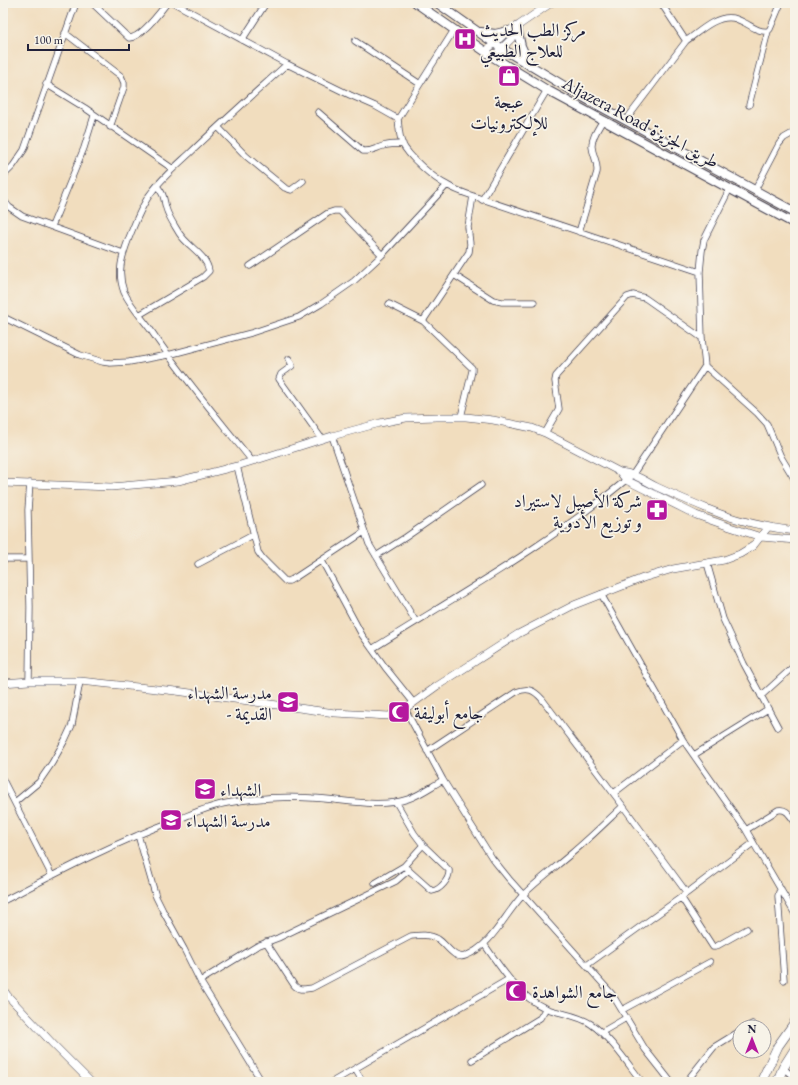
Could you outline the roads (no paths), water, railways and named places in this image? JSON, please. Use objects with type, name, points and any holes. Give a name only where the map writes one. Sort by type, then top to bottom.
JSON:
[{"type":"main road","name":"Aljazera Road طريق الجزيزة","points":[[416,3],[493,57],[547,90],[795,224]]},
{"type":"main road","name":"Aljazera Road طريق الجزيزة","points":[[437,3],[530,66],[581,96],[795,212]]},
{"type":"main road","points":[[518,29],[521,46],[530,66]]},
{"type":"main road","points":[[477,31],[495,34],[508,31]]},
{"type":"main road","points":[[761,1082],[778,1046],[795,1022]]},
{"type":"main road","points":[[778,1082],[783,1068],[795,1049]]},
{"type":"street","points":[[3,176],[13,166],[24,150],[46,84],[76,3]]},
{"type":"street","points":[[92,3],[129,38],[132,38],[142,32],[168,3]]},
{"type":"street","points":[[174,3],[287,64],[375,106],[398,119]]},
{"type":"street","points":[[242,40],[266,3]]},
{"type":"street","points":[[486,51],[498,45],[551,3]]},
{"type":"street","points":[[661,3],[686,41]]},
{"type":"street","points":[[749,105],[768,31],[781,3]]},
{"type":"street","points":[[626,120],[686,41],[717,21],[726,18],[733,18],[758,30],[768,31]]},
{"type":"street","points":[[493,57],[498,45],[508,31],[518,29]]},
{"type":"street","points":[[454,30],[398,119],[399,131],[407,151],[430,174],[447,185],[482,200],[700,272]]},
{"type":"street","points":[[65,33],[123,79],[124,87],[110,127]]},
{"type":"street","points":[[355,40],[420,84]]},
{"type":"street","points":[[252,461],[168,355],[139,314],[124,291],[121,278],[121,266],[123,253],[138,216],[148,196],[156,186],[287,64]]},
{"type":"street","points":[[46,84],[174,169]]},
{"type":"street","points":[[482,200],[547,90]]},
{"type":"street","points":[[318,112],[364,151],[369,151],[380,146],[391,144],[403,144]]},
{"type":"street","points":[[52,226],[84,148],[94,116]]},
{"type":"street","points":[[579,232],[597,172],[598,164],[592,147],[592,142],[603,120]]},
{"type":"street","points":[[218,127],[246,156],[285,188],[292,190],[303,181]]},
{"type":"street","points":[[755,190],[784,138],[791,134],[795,135]]},
{"type":"street","points":[[3,318],[80,355],[103,362],[129,362],[168,355],[251,333],[299,317],[354,281],[382,255],[447,185]]},
{"type":"street","points":[[139,314],[203,277],[209,271],[208,264],[202,256],[180,234],[166,209],[163,193],[156,186]]},
{"type":"street","points":[[372,649],[527,552],[572,521],[633,474],[705,366],[702,338],[700,272],[704,240],[730,188]]},
{"type":"street","points":[[422,321],[469,252],[470,244],[468,227],[473,196]]},
{"type":"street","points":[[3,199],[15,212],[123,253]]},
{"type":"street","points":[[250,266],[328,213],[334,211],[340,212],[382,255]]},
{"type":"street","points":[[454,275],[493,300],[502,302],[534,302]]},
{"type":"street","points":[[545,433],[559,409],[555,381],[556,376],[627,298],[633,295],[639,295],[645,298],[702,338]]},
{"type":"street","points":[[389,304],[422,321],[472,368],[461,417]]},
{"type":"street","points":[[289,360],[292,366],[281,374],[279,379],[322,439]]},
{"type":"street","points":[[705,366],[757,413],[767,424],[781,457],[795,480]]},
{"type":"street","points":[[3,483],[111,487],[142,485],[193,478],[237,466],[332,436],[392,420],[461,417],[517,424],[545,433],[620,472],[633,474],[709,510],[743,521],[795,531]]},
{"type":"street","points":[[332,436],[368,544],[416,622]]},
{"type":"street","points":[[237,466],[250,517],[255,546],[260,556],[285,581],[289,581],[322,561],[364,532]]},
{"type":"street","points":[[620,472],[626,480],[696,515],[761,537],[795,540]]},
{"type":"street","points":[[29,681],[28,510],[30,483]]},
{"type":"street","points":[[376,556],[481,485]]},
{"type":"street","points":[[3,683],[29,681],[80,681],[176,691],[334,713],[389,716],[405,709],[413,702],[518,634],[574,605],[643,578],[673,569],[724,560],[740,554],[753,546],[768,527]]},
{"type":"street","points":[[198,564],[253,535]]},
{"type":"street","points":[[3,559],[28,559]]},
{"type":"street","points":[[322,561],[362,635],[413,702]]},
{"type":"street","points":[[707,563],[723,619],[744,664],[778,727]]},
{"type":"street","points":[[601,594],[683,740],[746,830],[795,914]]},
{"type":"street","points":[[761,696],[795,665]]},
{"type":"street","points":[[15,802],[39,782],[65,740],[72,726],[80,681]]},
{"type":"street","points":[[427,751],[516,692],[530,689],[542,699],[614,793],[687,893]]},
{"type":"street","points":[[405,709],[443,780],[492,858],[509,880],[612,994],[645,1048],[671,1082]]},
{"type":"street","points":[[694,755],[768,709]]},
{"type":"street","points":[[614,793],[683,740]]},
{"type":"street","points":[[3,780],[52,876]]},
{"type":"street","points":[[3,901],[138,835],[207,808],[226,803],[270,798],[312,798],[365,803],[396,802],[409,799],[443,780]]},
{"type":"street","points":[[396,802],[414,833],[423,845],[449,870],[450,874],[448,879],[436,890],[432,891],[406,868]]},
{"type":"street","points":[[266,942],[294,985],[303,990],[312,988],[411,936],[430,936],[438,939],[455,955],[459,957],[465,956],[484,944],[524,895],[576,850],[623,806]]},
{"type":"street","points":[[746,830],[782,809],[788,812],[795,822]]},
{"type":"street","points":[[138,835],[156,897],[200,981],[262,1082]]},
{"type":"street","points":[[587,965],[687,893],[753,843]]},
{"type":"street","points":[[200,981],[257,946],[278,938],[396,881],[423,845]]},
{"type":"street","points":[[375,883],[406,868]]},
{"type":"street","points":[[781,889],[778,896],[784,980]]},
{"type":"street","points":[[681,897],[713,947],[746,929]]},
{"type":"street","points":[[484,944],[510,979],[533,1001],[546,1008],[582,1019],[602,1032],[642,1082]]},
{"type":"street","points":[[622,1010],[710,962]]},
{"type":"street","points":[[332,1082],[510,979]]},
{"type":"street","points":[[4,994],[91,1082]]},
{"type":"street","points":[[472,1060],[540,1018],[546,1008]]},
{"type":"street","points":[[602,1032],[626,1018]]},
{"type":"street","points":[[686,1082],[714,1047],[732,1036]]},
{"type":"street","points":[[783,1068],[795,1078]]},
{"type":"street","points":[[355,1069],[363,1082]]},
{"type":"place","name":"مركز الطب الحديث للعلاج الطبيعي","points":[[465,39]]},
{"type":"place","name":"عبجة للإلكترونيات","points":[[509,76]]},
{"type":"place","name":"شركة الأصيل لاستيراد و توزيع الأدوية","points":[[657,510]]},
{"type":"place","name":"مدرسة الشهداء - القديمة","points":[[288,702]]},
{"type":"place","name":"جامع أبوليفة","points":[[399,712]]},
{"type":"place","name":"الشهداء","points":[[205,789]]},
{"type":"place","name":"مدرسة الشهداء","points":[[171,820]]},
{"type":"place","name":"جامع الشواهدة","points":[[516,991]]}]
